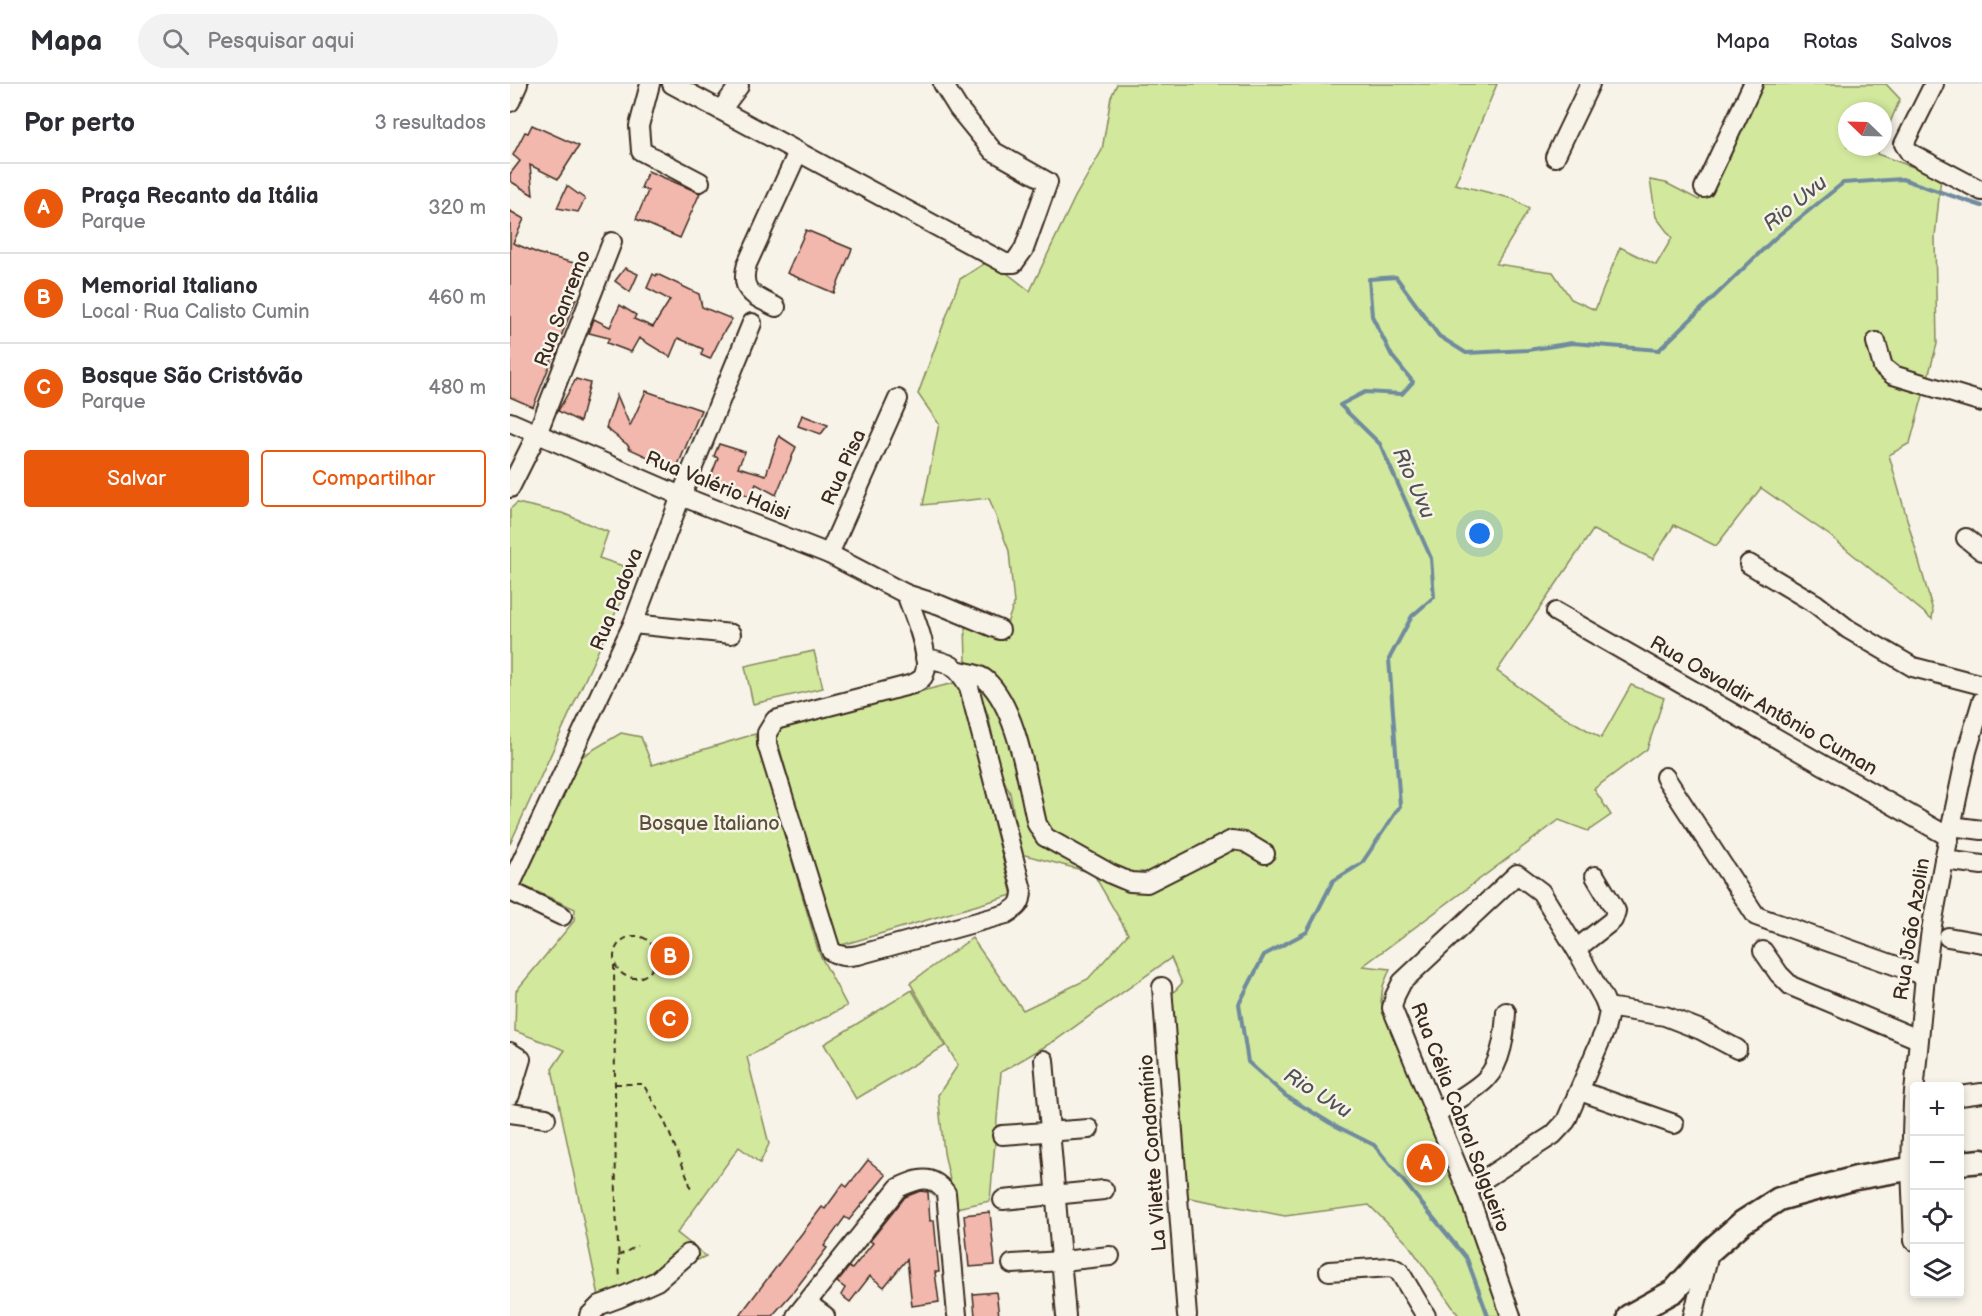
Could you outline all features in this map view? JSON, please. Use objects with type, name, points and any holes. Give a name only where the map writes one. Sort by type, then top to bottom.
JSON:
[{"type":"main road","points":[[1964,1163],[1982,1161]]},
{"type":"main road","points":[[1629,1316],[1674,1291],[1710,1251],[1743,1222],[1779,1199],[1856,1178],[1910,1169]]},
{"type":"street","points":[[510,102],[518,84]]},
{"type":"street","points":[[650,84],[639,126],[641,151],[700,182]]},
{"type":"street","points":[[672,84],[1005,263],[1014,263],[1024,249],[1048,182],[993,151],[958,108],[943,84]]},
{"type":"street","points":[[1555,157],[1590,84]]},
{"type":"street","points":[[1704,188],[1753,84]]},
{"type":"street","points":[[1934,84],[1904,144],[1911,153],[1982,191]]},
{"type":"street","points":[[721,111],[737,85]]},
{"type":"street","points":[[776,307],[751,294],[746,286],[744,275],[798,152]]},
{"type":"street","name":"Rua Sanremo","points":[[510,488],[537,434],[612,242]]},
{"type":"street","name":"Rua Padova","points":[[510,886],[633,624],[681,496],[752,323]]},
{"type":"street","points":[[1876,342],[1883,367],[1893,375],[1982,402]]},
{"type":"street","name":"Rua Pisa","points":[[829,554],[897,399]]},
{"type":"street","name":"Rua Valério Haisi","points":[[510,422],[681,496],[829,554],[906,594],[940,605],[1000,630]]},
{"type":"street","points":[[1966,538],[1982,551]]},
{"type":"street","points":[[1749,564],[1913,667],[1982,685]]},
{"type":"street","points":[[906,594],[925,654],[926,672],[922,679],[914,684],[775,720],[767,733],[767,744],[831,951],[837,954],[846,957],[858,955],[1006,914],[1018,907],[1022,899],[1019,879],[969,687],[960,671]]},
{"type":"street","name":"Rua Osvaldir Antônio Cuman","points":[[1556,612],[1950,832]]},
{"type":"street","points":[[633,624],[731,634]]},
{"type":"street","points":[[925,654],[946,662],[960,671],[985,678],[999,695],[1011,717],[1037,824],[1045,837],[1111,874],[1131,882],[1147,883],[1232,840],[1245,842],[1265,854]]},
{"type":"street","name":"Rua João Azolin","points":[[1915,1082],[1931,930],[1967,751],[1982,701]]},
{"type":"street","points":[[1665,777],[1756,916],[1925,976]]},
{"type":"street","points":[[1950,832],[1982,830]]},
{"type":"street","points":[[1944,860],[1982,865]]},
{"type":"street","name":"Rua Célia Cabral Salgueiro","points":[[1511,1316],[1467,1190],[1392,1008],[1402,982],[1517,874],[1541,891],[1576,949]]},
{"type":"street","points":[[1467,1190],[1553,1135],[1566,1121],[1605,1030],[1609,1012],[1576,949],[1613,920],[1616,911],[1595,876]]},
{"type":"street","points":[[510,891],[562,916]]},
{"type":"street","points":[[1948,937],[1982,943]]},
{"type":"street","points":[[1762,951],[1791,987],[1918,1039]]},
{"type":"street","name":"La Vilette Condomínio","points":[[1162,987],[1187,1316]]},
{"type":"street","points":[[1607,1007],[1665,1016],[1701,1030],[1737,1049]]},
{"type":"street","points":[[1435,1114],[1486,1080],[1493,1069],[1505,1034],[1506,1012]]},
{"type":"street","points":[[510,1095],[515,1055]]},
{"type":"street","points":[[1044,1060],[1066,1316]]},
{"type":"street","points":[[1580,1091],[1674,1124]]},
{"type":"street","points":[[1964,1095],[1982,1093]]},
{"type":"street","points":[[510,1113],[546,1118]]},
{"type":"street","points":[[1002,1135],[1089,1129]]},
{"type":"street","points":[[825,1316],[801,1309],[898,1188],[916,1180],[927,1179],[939,1183],[946,1193],[957,1315]]},
{"type":"street","points":[[1003,1200],[1104,1190]]},
{"type":"street","points":[[1693,1316],[1710,1251]]},
{"type":"street","points":[[589,1316],[600,1305],[657,1281],[688,1254]]},
{"type":"street","points":[[1012,1264],[1110,1256]]},
{"type":"street","points":[[1329,1271],[1391,1267],[1399,1271],[1426,1316]]},
{"type":"path","points":[[614,965],[625,976],[641,978],[648,974],[656,961],[653,945],[642,936],[629,936],[622,939],[614,950],[614,965],[615,1084],[618,1256],[624,1296]]},
{"type":"path","points":[[615,1084],[643,1083],[664,1120],[691,1190]]},
{"type":"path","points":[[618,1256],[637,1246]]},
{"type":"green space","points":[[1117,84],[1497,84],[1455,184],[1514,199],[1529,209],[1496,264],[1553,272],[1571,299],[1595,310],[1620,247],[1656,265],[1672,238],[1656,217],[1650,180],[1666,183],[1699,200],[1756,84],[1886,84],[1900,99],[1892,118],[1892,102],[1838,102],[1838,156],[1883,156],[1941,177],[1935,237],[1937,344],[1910,443],[1889,455],[1933,611],[1932,619],[1829,535],[1761,488],[1716,546],[1674,525],[1653,559],[1593,530],[1497,671],[1544,705],[1601,738],[1631,685],[1664,698],[1647,749],[1594,789],[1611,815],[1588,831],[1559,820],[1363,966],[1390,969],[1383,986],[1381,1002],[1486,1257],[1504,1316],[1459,1316],[1408,1244],[1369,1205],[1285,1216],[1180,1196],[1170,996],[1182,983],[1171,958],[1056,1040],[1001,1072],[990,1201],[956,1208],[944,1153],[938,1095],[958,1065],[910,983],[972,938],[1023,1010],[1088,979],[1128,934],[1093,873],[1021,854],[1010,793],[1001,774],[988,715],[966,660],[965,625],[1002,637],[1014,604],[1009,551],[989,498],[923,505],[939,424],[918,394],[960,279],[990,260],[1030,291],[1075,197],[1102,150],[1111,97]]},
{"type":"green space","points":[[517,503],[562,513],[608,532],[599,558],[635,570],[510,844],[510,509]]},
{"type":"green space","points":[[814,651],[823,688],[753,704],[745,666]]},
{"type":"green space","points":[[958,682],[1012,895],[835,947],[774,728]]},
{"type":"green space","name":"Bosque Italiano","points":[[621,733],[641,737],[652,765],[755,734],[819,953],[847,1006],[747,1057],[769,1144],[760,1163],[739,1147],[677,1233],[706,1256],[601,1306],[552,1069],[565,1050],[515,1031],[516,991],[574,921],[575,909],[515,882],[564,767]]},
{"type":"green space","points":[[912,990],[945,1046],[856,1099],[824,1044]]},
{"type":"building","points":[[532,125],[579,146],[558,179],[530,165],[533,195],[510,181],[510,174],[520,161],[513,155],[525,132],[528,133]]},
{"type":"building","points":[[648,171],[700,193],[680,238],[636,219],[648,191],[641,188]]},
{"type":"building","points":[[567,186],[585,199],[578,212],[557,208]]},
{"type":"building","points":[[510,211],[524,219],[513,243],[540,254],[578,264],[569,296],[576,299],[533,407],[510,397]]},
{"type":"building","points":[[806,230],[852,249],[834,293],[787,273]]},
{"type":"building","points":[[625,268],[638,274],[630,292],[615,281]]},
{"type":"building","points":[[653,274],[699,294],[702,307],[732,319],[710,359],[701,355],[703,349],[678,338],[670,357],[639,338],[631,352],[607,343],[609,338],[589,333],[594,319],[610,327],[620,305],[636,315],[634,319],[653,327],[670,300],[647,288]]},
{"type":"building","points":[[576,379],[590,383],[580,422],[558,411]]},
{"type":"building","points":[[646,391],[701,410],[676,470],[628,448],[629,446],[606,428],[617,395],[630,426]]},
{"type":"building","points":[[802,415],[828,425],[821,434],[798,426]]},
{"type":"building","points":[[779,436],[796,447],[776,495],[756,484],[750,497],[711,476],[718,458],[714,456],[719,444],[745,452],[738,467],[766,475]]},
{"type":"building","points":[[868,1160],[886,1175],[849,1220],[845,1217],[824,1246],[827,1248],[794,1291],[772,1316],[739,1316],[822,1207],[825,1209],[843,1184],[847,1187]]},
{"type":"building","points":[[920,1191],[928,1192],[930,1221],[934,1220],[939,1272],[935,1272],[939,1302],[912,1306],[907,1259],[884,1287],[870,1276],[850,1302],[841,1295],[845,1288],[837,1282],[849,1267],[852,1269],[873,1243],[870,1241],[905,1197]]},
{"type":"building","points":[[990,1212],[995,1265],[969,1267],[964,1215]]},
{"type":"building","points":[[996,1292],[999,1316],[975,1316],[973,1294]]},
{"type":"waterway","name":"Rio Uvu","points":[[1488,1316],[1467,1259],[1374,1145],[1330,1123],[1286,1096],[1248,1062],[1239,1004],[1264,955],[1307,932],[1333,881],[1362,863],[1400,806],[1389,659],[1412,616],[1434,597],[1431,558],[1380,444],[1340,405],[1365,392],[1402,394],[1413,382],[1392,356],[1372,316],[1369,279],[1396,277],[1439,336],[1466,353],[1528,350],[1572,343],[1659,350],[1775,238],[1843,183],[1902,179],[1982,206]]},
{"type":"place","name":"Memorial Italiano","points":[[670,956]]},
{"type":"place","name":"Bosque São Cristóvão","points":[[669,1019]]},
{"type":"place","name":"Praça Recanto da Itália","points":[[1426,1163]]}]
